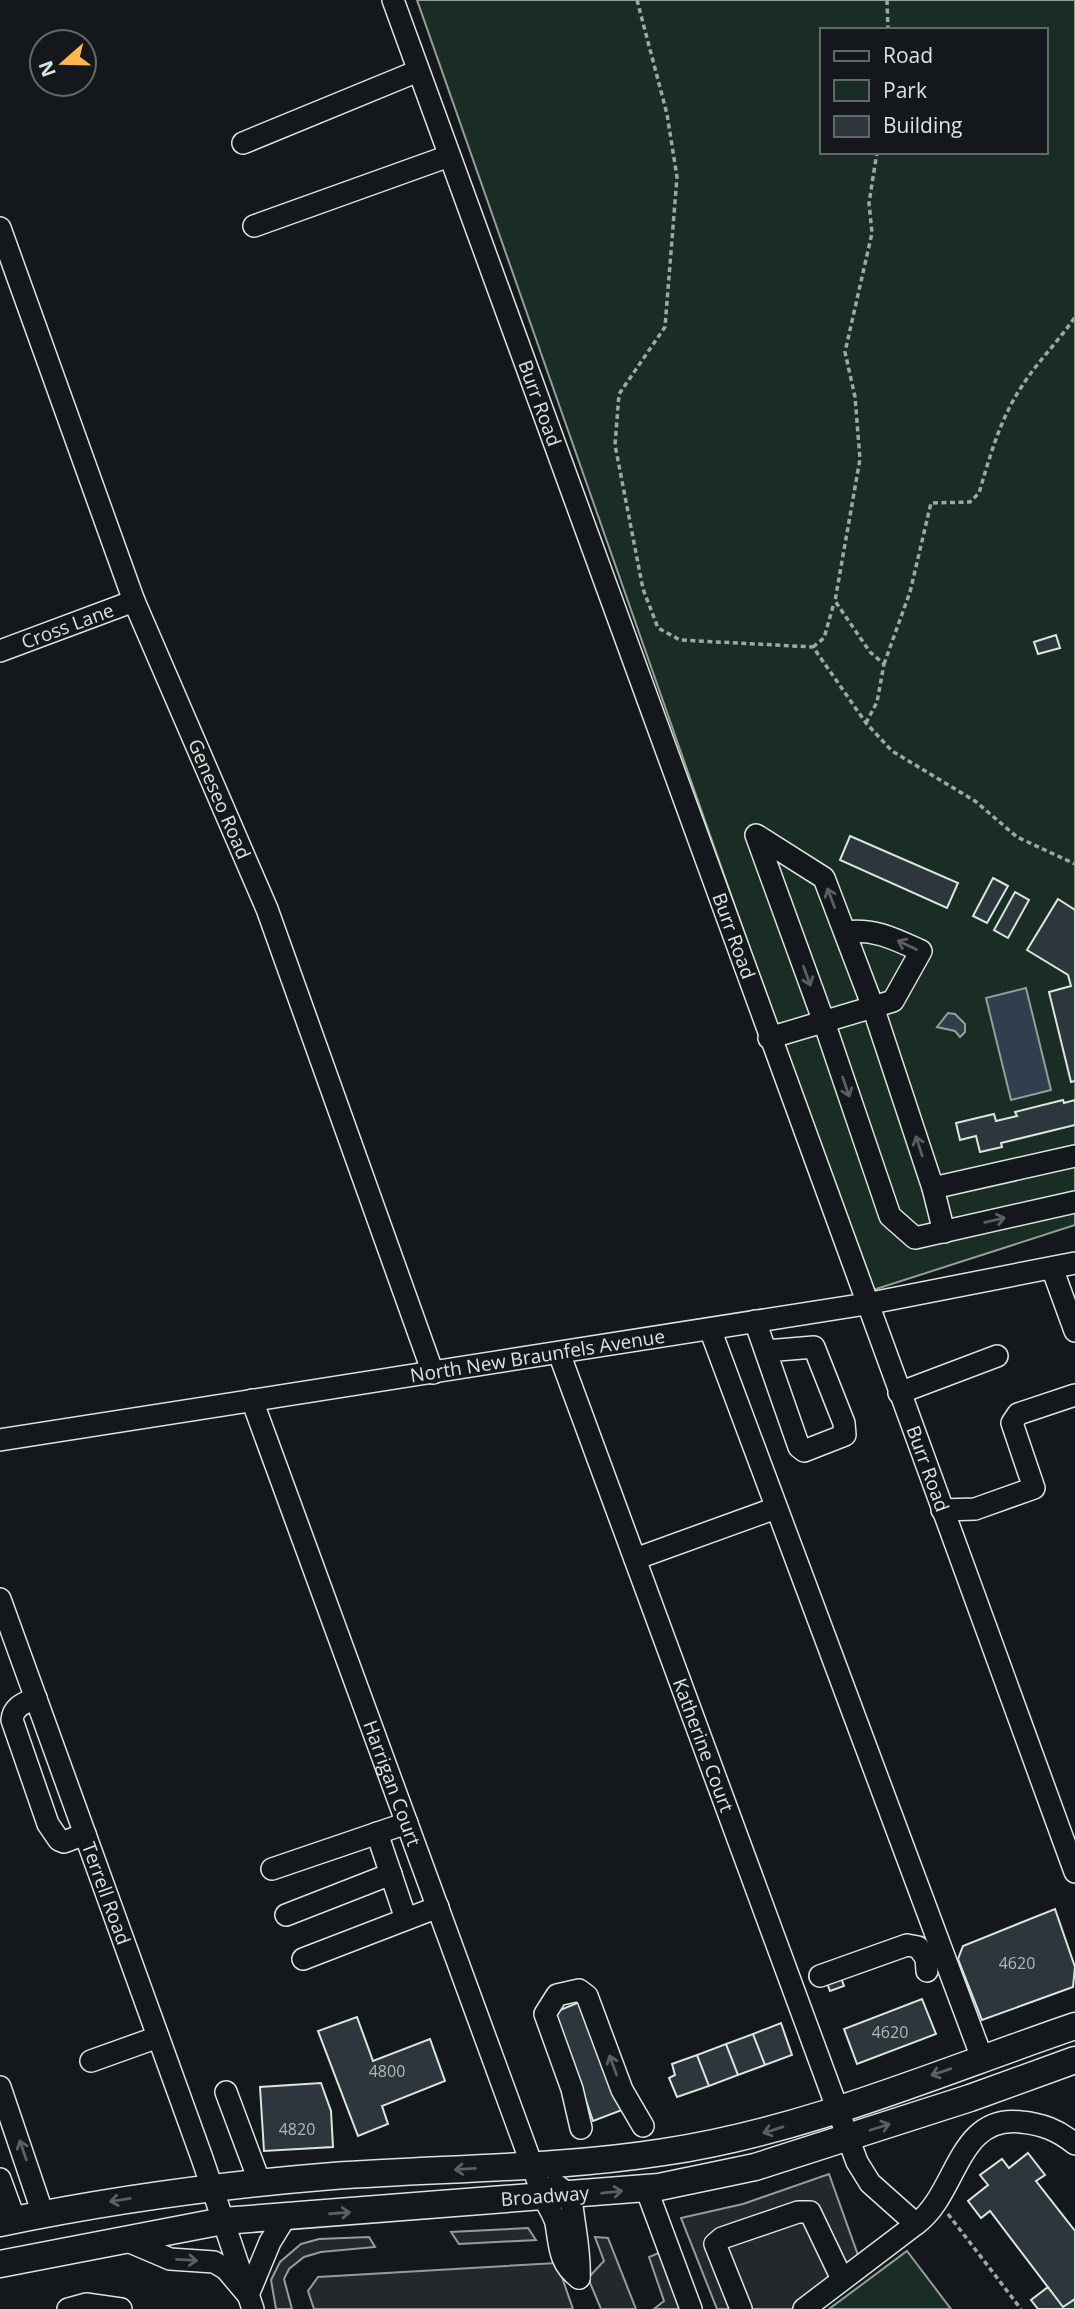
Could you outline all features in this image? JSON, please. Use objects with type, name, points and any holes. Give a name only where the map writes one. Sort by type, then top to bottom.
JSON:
[{"type":"main road","name":"Broadway","points":[[8,2222],[122,2199],[212,2188],[589,2162],[713,2144],[767,2133],[1075,2026]]},
{"type":"main road","name":"Broadway","points":[[0,2264],[223,2221],[646,2188],[755,2166],[1075,2060]]},
{"type":"street","name":"Burr Road","points":[[393,0],[1075,1872]]},
{"type":"street","points":[[243,143],[418,71]]},
{"type":"street","points":[[254,226],[449,156]]},
{"type":"street","name":"Geneseo Road","points":[[0,228],[134,601],[267,909],[433,1373]]},
{"type":"street","name":"Cross Lane","points":[[0,651],[134,601]]},
{"type":"street","points":[[944,1232],[933,1188],[873,1007],[824,878],[756,835],[824,1022],[890,1216],[915,1238],[944,1232],[1075,1202]]},
{"type":"street","points":[[769,1038],[892,1001],[921,951],[889,936],[862,929],[845,932]]},
{"type":"street","points":[[933,1188],[1075,1156]]},
{"type":"street","name":"North New Braunfels Avenue","points":[[0,1440],[866,1304],[1075,1263]]},
{"type":"street","points":[[1052,1268],[1075,1331]]},
{"type":"street","points":[[755,1321],[765,1351],[799,1447],[804,1451],[845,1435],[844,1423],[814,1347],[765,1351]]},
{"type":"street","points":[[710,1329],[982,2058]]},
{"type":"street","name":"Katherine Court","points":[[559,1353],[857,2162],[870,2183],[916,2224]]},
{"type":"street","points":[[899,1393],[997,1356]]},
{"type":"street","points":[[942,1510],[975,1509],[1034,1488],[1013,1423],[1018,1414],[1075,1395]]},
{"type":"street","name":"Harrigan Court","points":[[252,1400],[544,2198],[555,2220],[558,2248],[567,2269],[579,2278],[580,2263],[574,2239],[570,2196]]},
{"type":"street","points":[[635,1559],[776,1508]]},
{"type":"street","name":"Terrell Road","points":[[1,1604],[212,2188],[250,2302]]},
{"type":"street","points":[[36,1698],[19,1706],[13,1713],[12,1720],[48,1824],[59,1840],[64,1842],[85,1834]]},
{"type":"street","points":[[272,1869],[407,1823]]},
{"type":"street","points":[[377,1833],[406,1919]]},
{"type":"street","points":[[286,1915],[391,1874]]},
{"type":"street","points":[[303,1959],[438,1907]]},
{"type":"street","points":[[822,1981],[867,1959],[908,1945],[918,1947],[926,1958],[927,1971]]},
{"type":"street","points":[[581,2129],[572,2090],[545,2014],[557,1996],[579,1990],[587,1996],[622,2090],[643,2126]]},
{"type":"street","points":[[91,2061],[158,2037]]},
{"type":"street","points":[[0,2087],[43,2214]]},
{"type":"street","points":[[226,2092],[260,2183]]},
{"type":"street","points":[[804,2309],[916,2224],[941,2199],[970,2141],[989,2125],[1009,2120],[1032,2123],[1057,2130],[1075,2144]]},
{"type":"street","points":[[533,2166],[570,2196]]},
{"type":"street","points":[[0,2179],[8,2222]]},
{"type":"street","points":[[646,2188],[691,2309]]},
{"type":"street","points":[[741,2309],[715,2244],[722,2238],[799,2212],[810,2212],[842,2279]]},
{"type":"street","points":[[250,2302],[270,2242],[286,2216]]},
{"type":"street","points":[[123,2239],[170,2259],[215,2262],[226,2269],[250,2302]]},
{"type":"street","points":[[68,2309],[86,2304],[121,2309]]},
{"type":"path","points":[[637,0],[667,114],[677,177],[665,327],[619,394],[615,445],[643,589],[658,628],[680,640],[766,642],[813,648],[866,723],[892,751],[975,801],[1017,837],[1075,864]]},
{"type":"path","points":[[887,0],[888,28]]},
{"type":"path","points":[[813,648],[824,638],[835,601],[860,458],[855,397],[845,352],[872,233],[869,203],[877,154]]},
{"type":"path","points":[[866,723],[877,702],[884,664],[910,592],[931,503],[970,502],[979,493],[1004,417],[1042,358],[1054,349],[1075,317]]},
{"type":"path","points":[[835,601],[870,652],[884,664]]},
{"type":"path","points":[[950,2203],[947,2213],[1021,2309]]},
{"type":"green space","points":[[417,0],[1075,0],[1075,1225],[870,1291]]},
{"type":"green space","points":[[907,2251],[951,2309],[829,2309]]},
{"type":"shaded area","points":[[829,2174],[859,2258],[795,2309],[717,2309],[681,2218],[743,2204]]},
{"type":"shaded area","points":[[528,2228],[536,2240],[459,2244],[451,2232]]},
{"type":"shaded area","points":[[369,2237],[375,2247],[321,2252],[304,2257],[289,2269],[284,2279],[292,2309],[276,2309],[271,2280],[280,2262],[301,2244],[319,2239]]},
{"type":"shaded area","points":[[595,2237],[608,2238],[636,2309],[601,2309],[588,2278],[604,2261]]},
{"type":"shaded area","points":[[661,2252],[681,2309],[654,2309],[664,2301],[649,2257]]},
{"type":"shaded area","points":[[557,2263],[573,2309],[314,2309],[308,2291],[318,2277]]},
{"type":"water","points":[[1026,988],[1051,1090],[1011,1100],[986,998]]},
{"type":"water","points":[[948,1013],[955,1014],[965,1024],[965,1032],[960,1037],[955,1031],[937,1027]]},
{"type":"building","points":[[1056,635],[1060,648],[1038,654],[1034,642]]},
{"type":"building","points":[[850,836],[958,883],[947,908],[840,860]]},
{"type":"building","points":[[993,878],[1008,886],[987,923],[973,916]]},
{"type":"building","points":[[1015,892],[1029,900],[1008,938],[994,930]]},
{"type":"building","points":[[1058,899],[1075,910],[1075,1081],[1071,1082],[1049,992],[1071,986],[1068,975],[1027,950]]},
{"type":"building","points":[[1063,1100],[1064,1103],[1075,1100],[1075,1125],[1001,1143],[1002,1147],[980,1152],[976,1136],[960,1140],[956,1123],[994,1114],[996,1121],[1017,1116],[1015,1112]]},
{"type":"building","points":[[1055,1909],[1075,1967],[1073,1987],[982,2020],[958,1959],[963,1946]]},
{"type":"building","points":[[838,1970],[844,1986],[830,1991],[824,1975]]},
{"type":"building","points":[[922,1999],[936,2034],[857,2064],[844,2029]]},
{"type":"building","points":[[582,2001],[622,2110],[593,2121],[581,2086],[548,2015]]},
{"type":"building","points":[[357,2017],[373,2061],[430,2039],[445,2081],[382,2106],[388,2124],[358,2136],[318,2031]]},
{"type":"building","points":[[781,2023],[792,2055],[765,2065],[753,2034]]},
{"type":"building","points":[[753,2034],[765,2065],[738,2075],[726,2044]]},
{"type":"building","points":[[726,2044],[738,2075],[709,2086],[697,2055]]},
{"type":"building","points":[[697,2055],[709,2086],[677,2097],[669,2078],[675,2075],[672,2064]]},
{"type":"building","points":[[321,2083],[331,2111],[333,2147],[264,2151],[260,2087]]},
{"type":"building","points":[[1028,2153],[1045,2175],[1036,2181],[1075,2231],[1075,2299],[1063,2307],[990,2211],[981,2218],[968,2201],[988,2185],[980,2175],[1002,2159],[1009,2168]]},
{"type":"building","points":[[1048,2287],[1063,2307],[1075,2299],[1075,2309],[1038,2309],[1031,2300]]}]
